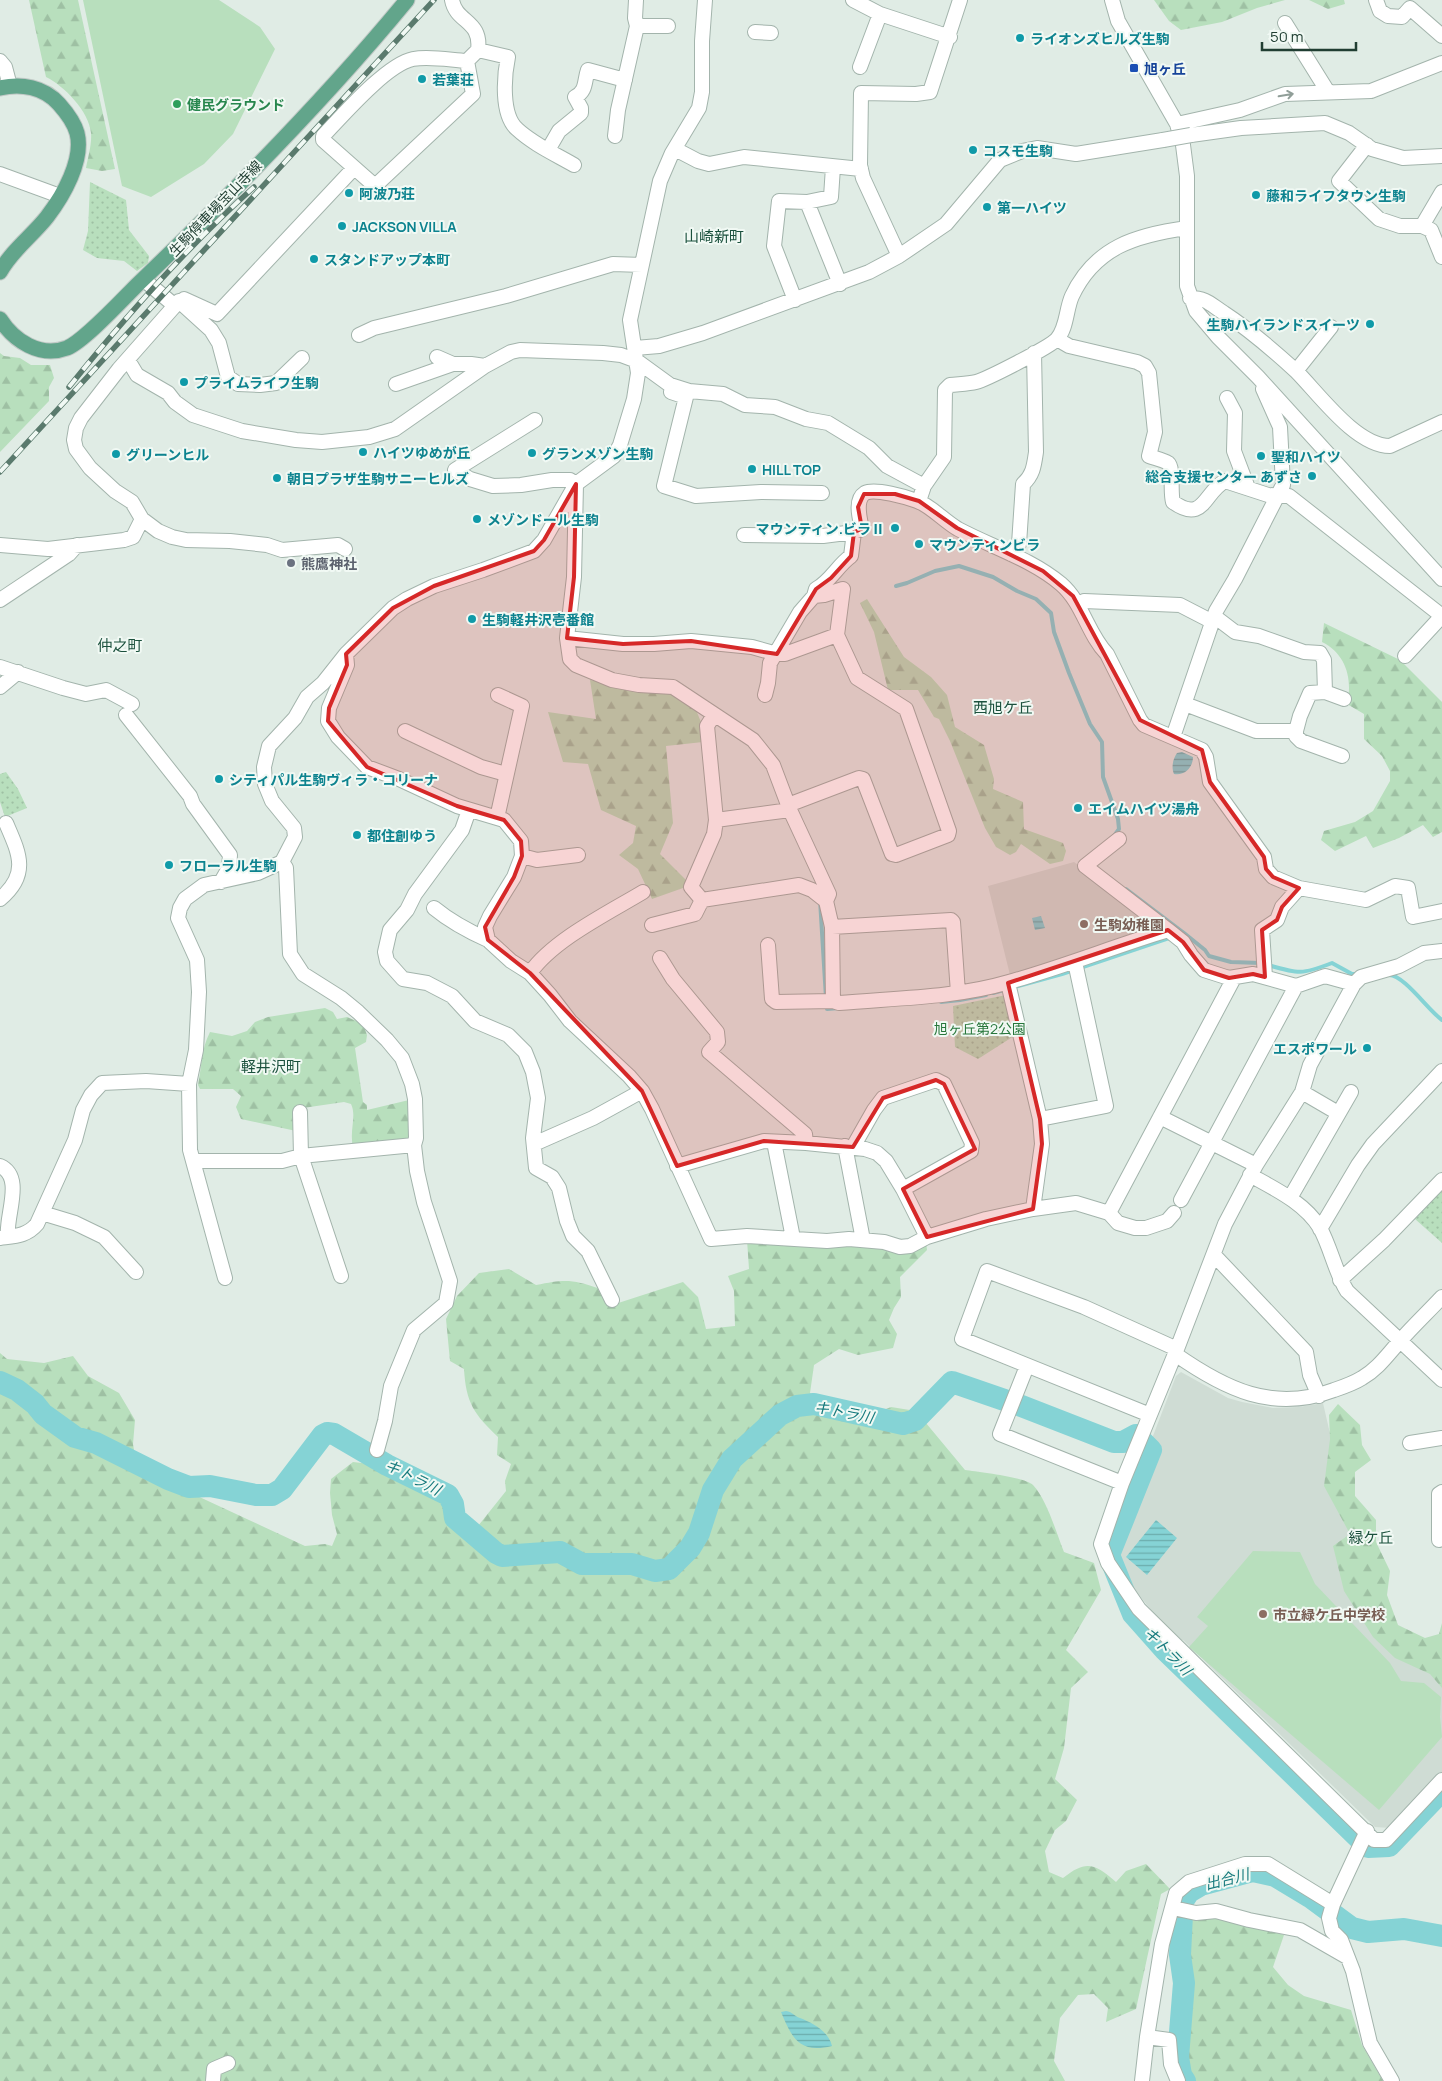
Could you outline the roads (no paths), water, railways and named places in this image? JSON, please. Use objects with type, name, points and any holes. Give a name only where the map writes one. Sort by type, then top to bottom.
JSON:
[{"type":"main road","name":"生駒停車場宝山寺線","points":[[0,319],[14,338],[31,348],[49,351],[67,348],[88,332],[295,126],[407,0]]},
{"type":"main road","points":[[0,272],[6,261],[47,217],[73,170],[78,152],[77,134],[70,117],[58,102],[46,92],[28,86],[5,87]]},
{"type":"street","points":[[452,0],[455,10],[474,27],[478,34],[478,50],[467,60],[415,59],[406,61],[372,85],[323,136],[323,140],[375,186],[473,94],[467,60]]},
{"type":"street","points":[[615,136],[618,110],[637,26],[635,18],[636,0]]},
{"type":"street","points":[[225,1278],[190,1150],[189,1084],[198,1031],[198,973],[197,960],[178,918],[180,908],[185,899],[204,885],[258,873],[282,862],[295,837],[294,828],[272,801],[265,784],[264,767],[269,746],[296,718],[307,697],[323,682],[346,654],[393,608],[407,599],[434,586],[534,550],[544,540],[576,484],[614,456],[627,422],[637,361],[630,320],[660,181],[675,149],[696,114],[701,100],[705,0]]},
{"type":"street","points":[[853,0],[880,14],[950,37]]},
{"type":"street","points":[[898,256],[863,178],[861,169],[860,93],[916,94],[930,92],[950,37],[960,0]]},
{"type":"street","points":[[1112,0],[1118,21],[1178,124],[1187,176],[1187,286],[1196,311],[1442,579]]},
{"type":"street","points":[[1376,0],[1380,11],[1388,16],[1402,17],[1410,8],[1442,36]]},
{"type":"street","points":[[860,66],[880,14]]},
{"type":"street","points":[[1285,23],[1328,92]]},
{"type":"street","points":[[637,26],[668,26]]},
{"type":"street","points":[[755,32],[771,34]]},
{"type":"street","points":[[478,50],[508,57],[505,85],[507,112],[511,122],[517,129],[574,165]]},
{"type":"street","points":[[0,61],[4,67],[5,87]]},
{"type":"street","points":[[1178,124],[1240,110],[1285,94],[1371,91],[1442,63]]},
{"type":"street","points":[[548,150],[559,131],[581,113],[581,108],[575,97],[586,86],[585,78],[588,70],[625,80]]},
{"type":"street","points":[[1240,110],[1241,128]]},
{"type":"street","points":[[637,361],[659,346],[795,300],[869,272],[898,256],[946,224],[1000,160],[1022,151],[1038,148],[1076,154],[1241,128],[1325,123],[1349,132],[1372,149],[1402,158],[1442,156]]},
{"type":"street","points":[[1367,145],[1339,181],[1379,218],[1400,226],[1422,226],[1431,230],[1442,257]]},
{"type":"street","points":[[675,149],[698,161],[709,164],[744,157],[861,169]]},
{"type":"street","points":[[795,300],[774,246],[779,202],[807,202],[831,197],[833,167]]},
{"type":"street","points":[[345,549],[338,545],[282,550],[267,544],[172,538],[158,531],[142,519],[132,502],[115,491],[90,468],[76,449],[74,440],[76,428],[81,418],[177,303],[183,298],[217,314],[354,168]]},
{"type":"street","points":[[0,174],[60,196]]},
{"type":"street","points":[[1422,226],[1442,192]]},
{"type":"street","points":[[807,202],[840,284]]},
{"type":"street","points":[[919,501],[924,486],[944,457],[945,390],[950,385],[977,382],[1057,339],[1066,321],[1068,308],[1080,279],[1101,256],[1154,233],[1187,228]]},
{"type":"street","points":[[359,335],[374,328],[506,296],[613,264],[642,264]]},
{"type":"street","points":[[143,279],[211,330],[219,343],[228,376],[238,384],[260,385],[276,383],[302,358]]},
{"type":"street","points":[[1190,298],[1202,298],[1246,326],[1296,371],[1362,436],[1382,446],[1390,446],[1442,422]]},
{"type":"street","points":[[1296,371],[1331,327]]},
{"type":"street","points":[[1057,339],[1069,346],[1137,362],[1145,366],[1149,373],[1155,432],[1149,456],[1168,463],[1171,468],[1171,496],[1180,507],[1188,509],[1199,508],[1205,504],[1211,493],[1225,482],[1268,494],[1288,496],[1442,616],[1406,656]]},
{"type":"street","points":[[128,360],[137,375],[168,392],[175,402],[193,415],[242,432],[322,442],[369,437],[395,429],[485,366],[511,352],[520,350],[621,355],[637,361],[670,385],[689,391],[724,394],[745,405],[774,407],[806,419],[828,423],[869,448],[887,466],[924,486]]},
{"type":"street","points":[[1011,554],[1019,544],[1023,484],[1031,477],[1035,460],[1034,353]]},
{"type":"street","points":[[437,357],[453,364]]},
{"type":"street","points":[[637,361],[660,389],[686,397],[664,486],[696,496],[761,492],[822,493]]},
{"type":"street","points":[[396,384],[453,364],[485,366]]},
{"type":"street","points":[[1173,738],[1213,619],[1280,495],[1283,485],[1280,427],[1258,377]]},
{"type":"street","points":[[1227,398],[1235,412],[1234,451],[1248,488]]},
{"type":"street","points":[[535,420],[455,470],[470,479],[493,486],[521,485],[552,480],[570,480],[576,484]]},
{"type":"street","points":[[576,484],[574,577],[567,638],[568,654],[576,665],[612,680],[638,685],[673,687],[753,740],[773,764],[789,808],[828,894],[826,901],[832,927],[833,1001]]},
{"type":"street","points":[[744,535],[823,536],[854,532],[862,529],[858,507],[864,494],[871,492],[895,494],[919,501],[957,528],[1043,570],[1062,585],[1079,604],[1144,725],[1202,750],[1206,757],[1210,782],[1264,857],[1266,869],[1273,877],[1299,888],[1366,900],[1396,886],[1408,888],[1413,917],[1442,911]]},
{"type":"street","points":[[0,545],[48,549],[124,540],[133,537],[142,519]]},
{"type":"street","points":[[765,695],[770,663],[796,619],[814,596],[816,589],[831,578],[842,562],[850,556],[854,532]]},
{"type":"street","points":[[0,600],[69,554],[77,545]]},
{"type":"street","points":[[716,820],[789,808],[859,778],[863,779],[892,854],[896,855],[948,835],[949,831],[906,709],[857,678],[837,636],[843,589],[814,596]]},
{"type":"street","points":[[1079,604],[1084,601],[1180,605],[1213,619],[1235,632],[1260,636],[1304,652],[1320,653],[1324,660],[1325,692]]},
{"type":"street","points":[[567,638],[588,642],[623,644],[691,641],[752,647],[784,654],[837,636]]},
{"type":"street","points":[[346,654],[347,665],[329,708],[328,722],[338,738],[367,767],[399,778],[457,806],[504,820],[521,841],[522,856],[514,877],[485,927],[488,940]]},
{"type":"street","points":[[0,667],[86,694],[106,690],[129,709],[230,855],[229,868],[221,882]]},
{"type":"street","points":[[0,687],[18,672]]},
{"type":"street","points":[[1342,756],[1301,741],[1296,736],[1296,731],[1310,692],[1325,692],[1344,699]]},
{"type":"street","points":[[497,818],[522,706],[498,696]]},
{"type":"street","points":[[1185,704],[1256,731],[1296,731]]},
{"type":"street","points":[[702,900],[691,887],[714,834],[716,820],[707,726],[714,715]]},
{"type":"street","points":[[405,731],[481,768],[506,774]]},
{"type":"street","points":[[469,810],[462,830],[415,894],[407,910],[390,930],[385,952],[387,962],[403,979],[427,983],[452,996],[475,1022],[508,1035],[525,1052],[533,1072],[538,1098],[534,1144],[536,1168],[552,1176],[559,1188],[567,1221],[573,1236],[588,1251],[612,1300]]},
{"type":"street","points":[[0,899],[12,889],[17,879],[20,856],[3,821]]},
{"type":"street","points":[[1119,839],[1085,866],[1184,942],[1191,955],[1204,970],[1229,978],[1253,974],[1296,986],[1325,976],[1354,984]]},
{"type":"street","points":[[522,856],[537,860],[578,855]]},
{"type":"street","points":[[282,862],[286,868],[290,954],[303,974],[341,998],[358,1012],[388,1040],[402,1058],[412,1084],[415,1099],[416,1138],[414,1145],[417,1171],[424,1202],[450,1281],[446,1303],[414,1330],[391,1386],[377,1450]]},
{"type":"street","points":[[702,900],[799,885],[812,890],[826,901]]},
{"type":"street","points":[[1266,977],[1262,930],[1277,920],[1282,907],[1299,888]]},
{"type":"street","points":[[530,973],[538,962],[575,933],[643,892]]},
{"type":"street","points":[[652,925],[695,914],[702,900]]},
{"type":"street","points":[[434,908],[467,931],[488,940],[512,961],[530,973],[570,1021],[629,1076],[642,1091],[711,1239],[747,1236],[827,1241],[863,1240],[910,1246],[927,1237],[986,1219],[1033,1209],[1076,1203],[1109,1213],[1118,1223],[1146,1228],[1167,1221],[1174,1213]]},
{"type":"street","points":[[832,927],[951,920],[953,922],[958,993]]},
{"type":"street","points":[[768,945],[772,998],[776,1002],[833,1001],[839,1003],[958,993],[1008,983],[1168,930]]},
{"type":"street","points":[[1442,951],[1424,953],[1400,966],[1361,977],[1354,984],[1310,1065],[1302,1092],[1253,1170],[1225,1224],[1122,1483],[1101,1544],[1108,1563],[1139,1609],[1217,1684],[1265,1735],[1374,1840],[1386,1840],[1442,1780]]},
{"type":"street","points":[[660,958],[673,979],[717,1032],[718,1042],[709,1052],[805,1134],[806,1143]]},
{"type":"street","points":[[1040,1120],[1106,1106],[1075,962]]},
{"type":"street","points":[[1109,1213],[1234,978]]},
{"type":"street","points":[[1008,983],[1040,1120],[1042,1144],[1033,1209]]},
{"type":"street","points":[[1181,1200],[1296,986]]},
{"type":"street","points":[[1320,1229],[1358,1165],[1374,1144],[1442,1071]]},
{"type":"street","points":[[863,1240],[849,1147],[883,1098],[936,1080],[944,1084],[972,1143],[971,1151],[903,1189]]},
{"type":"street","points":[[0,1166],[7,1169],[12,1178],[13,1188],[4,1238],[31,1232],[37,1224],[75,1140],[83,1110],[91,1095],[102,1083],[146,1081],[189,1084]]},
{"type":"street","points":[[534,1144],[593,1118],[642,1091]]},
{"type":"street","points":[[1302,1092],[1338,1113]]},
{"type":"street","points":[[1290,1198],[1351,1092]]},
{"type":"street","points":[[300,1112],[301,1156],[341,1276]]},
{"type":"street","points":[[1160,1117],[1212,1142],[1253,1170],[1308,1212],[1320,1229],[1340,1280],[1347,1292],[1442,1380]]},
{"type":"street","points":[[677,1166],[764,1141],[849,1147],[877,1153],[886,1161],[903,1189],[927,1237]]},
{"type":"street","points":[[774,1142],[793,1238]]},
{"type":"street","points":[[194,1161],[282,1161],[301,1156],[414,1145]]},
{"type":"street","points":[[1340,1280],[1384,1240],[1442,1180]]},
{"type":"street","points":[[42,1213],[75,1223],[104,1237],[136,1272]]},
{"type":"street","points":[[1214,1255],[1306,1352],[1310,1375],[1319,1396]]},
{"type":"street","points":[[1150,1415],[962,1339],[987,1271],[1084,1308],[1176,1351],[1220,1383],[1247,1394],[1275,1399],[1298,1399],[1319,1396],[1362,1378],[1381,1363],[1442,1297]]},
{"type":"street","points":[[1027,1366],[1000,1434],[1122,1483]]},
{"type":"street","points":[[1410,1443],[1442,1438]]},
{"type":"street","points":[[1439,1540],[1438,1508],[1439,1494],[1442,1492]]},
{"type":"street","points":[[1367,1832],[1333,1904],[1329,1918],[1332,1930],[1341,1940],[1357,1985],[1370,2042],[1392,2081]]},
{"type":"street","points":[[1142,2081],[1162,1944],[1176,1894],[1189,1882],[1245,1864],[1268,1864],[1333,1904]]},
{"type":"street","points":[[1173,1908],[1196,1913],[1216,1910],[1249,1920],[1300,1930],[1347,1957]]},
{"type":"street","points":[[1147,2037],[1169,2040],[1171,2064],[1178,2081]]},
{"type":"street","points":[[213,2081],[214,2069],[228,2063]]},
{"type":"water","points":[[1182,752],[1193,757],[1192,764],[1182,774],[1174,774],[1174,758],[1177,753]]},
{"type":"water","points":[[1041,916],[1045,928],[1035,930],[1032,918]]},
{"type":"water","points":[[1156,1520],[1177,1538],[1147,1575],[1126,1557]]},
{"type":"water","points":[[786,2011],[824,2032],[832,2046],[812,2048],[798,2042],[781,2012]]},
{"type":"waterway","points":[[896,586],[935,571],[959,566],[993,577],[1017,591],[1036,599],[1051,613],[1054,632],[1069,673],[1090,724],[1102,742],[1103,777],[1118,819],[1119,829],[1114,836]]},
{"type":"waterway","points":[[1126,889],[1184,933],[1205,950],[1209,956],[1231,962],[1261,963]]},
{"type":"waterway","points":[[820,900],[826,998]]},
{"type":"waterway","points":[[993,993],[1062,974],[1172,937]]},
{"type":"waterway","points":[[1268,965],[1300,972],[1313,970],[1332,963],[1352,974],[1357,974]]},
{"type":"waterway","points":[[1389,975],[1402,981],[1442,1020]]},
{"type":"waterway","points":[[941,1002],[986,995]]},
{"type":"waterway","points":[[827,1005],[827,1009],[839,1008]]},
{"type":"waterway","name":"キトラ川","points":[[0,1382],[17,1390],[35,1404],[43,1414],[75,1437],[96,1443],[168,1479],[189,1487],[210,1486],[256,1495],[272,1495],[282,1489],[323,1435],[327,1433],[334,1434],[387,1465],[448,1495],[453,1504],[455,1518],[502,1556],[560,1552],[582,1564],[632,1564],[655,1571],[669,1569],[690,1548],[699,1533],[713,1490],[732,1459],[780,1415],[797,1406],[814,1404],[903,1424],[915,1420],[952,1382],[1019,1405],[1114,1442],[1123,1442],[1136,1435],[1151,1450],[1109,1555],[1133,1614],[1164,1649],[1368,1847],[1389,1846],[1442,1791]]},
{"type":"waterway","name":"出合川","points":[[1185,2081],[1181,2075],[1178,2057],[1184,1983],[1180,1955],[1183,1901],[1189,1892],[1201,1885],[1253,1871],[1275,1876],[1310,1897],[1352,1928],[1368,1932],[1404,1929],[1442,1936]]},
{"type":"railway","points":[[0,472],[434,0]]},
{"type":"railway","points":[[69,387],[157,283],[204,234],[254,187]]},
{"type":"place","name":"ライオンズヒルズ生駒","points":[[1020,38]]},
{"type":"place","name":"旭ヶ丘","points":[[1134,68]]},
{"type":"place","name":"若葉荘","points":[[422,79]]},
{"type":"place","name":"健民グラウンド","points":[[177,104]]},
{"type":"place","name":"コスモ生駒","points":[[973,150]]},
{"type":"place","name":"阿波乃荘","points":[[349,193]]},
{"type":"place","name":"藤和ライフタウン生駒","points":[[1256,195]]},
{"type":"place","name":"第一ハイツ","points":[[987,207]]},
{"type":"place","name":"JACKSON VILLA","points":[[342,226]]},
{"type":"place","name":"スタンドアップ本町","points":[[314,259]]},
{"type":"place","name":"生駒ハイランドスイーツ","points":[[1370,324]]},
{"type":"place","name":"プライムライフ生駒","points":[[184,382]]},
{"type":"place","name":"ハイツゆめが丘","points":[[363,452]]},
{"type":"place","name":"グランメゾン生駒","points":[[532,453]]},
{"type":"place","name":"グリーンヒル","points":[[116,454]]},
{"type":"place","name":"聖和ハイツ","points":[[1261,456]]},
{"type":"place","name":"HILL TOP","points":[[752,469]]},
{"type":"place","name":"総合支援センター あずさ","points":[[1312,476]]},
{"type":"place","name":"朝日プラザ生駒サニーヒルズ","points":[[277,478]]},
{"type":"place","name":"メゾンドール生駒","points":[[477,519]]},
{"type":"place","name":"マウンティン.ビラⅡ","points":[[895,528]]},
{"type":"place","name":"マウンティンビラ","points":[[919,544]]},
{"type":"place","name":"熊鷹神社","points":[[291,563]]},
{"type":"place","name":"生駒軽井沢壱番館","points":[[472,619]]},
{"type":"place","name":"シティパル生駒ヴィラ・コリーナ","points":[[219,779]]},
{"type":"place","name":"エイムハイツ湯舟","points":[[1078,808]]},
{"type":"place","name":"都住創ゆう","points":[[357,835]]},
{"type":"place","name":"フローラル生駒","points":[[169,865]]},
{"type":"place","name":"生駒幼稚園","points":[[1084,924]]},
{"type":"place","name":"エスポワール","points":[[1367,1048]]},
{"type":"place","name":"市立緑ケ丘中学校","points":[[1263,1614]]},
{"type":"district","name":"山崎新町","points":[[714,236]]},
{"type":"district","name":"仲之町","points":[[120,645]]},
{"type":"district","name":"西旭ケ丘","points":[[1003,707]]},
{"type":"district","name":"軽井沢町","points":[[271,1066]]},
{"type":"district","name":"緑ケ丘","points":[[1371,1537]]},
{"type":"park label","name":"旭ヶ丘第2公園","points":[[980,1028]]}]
